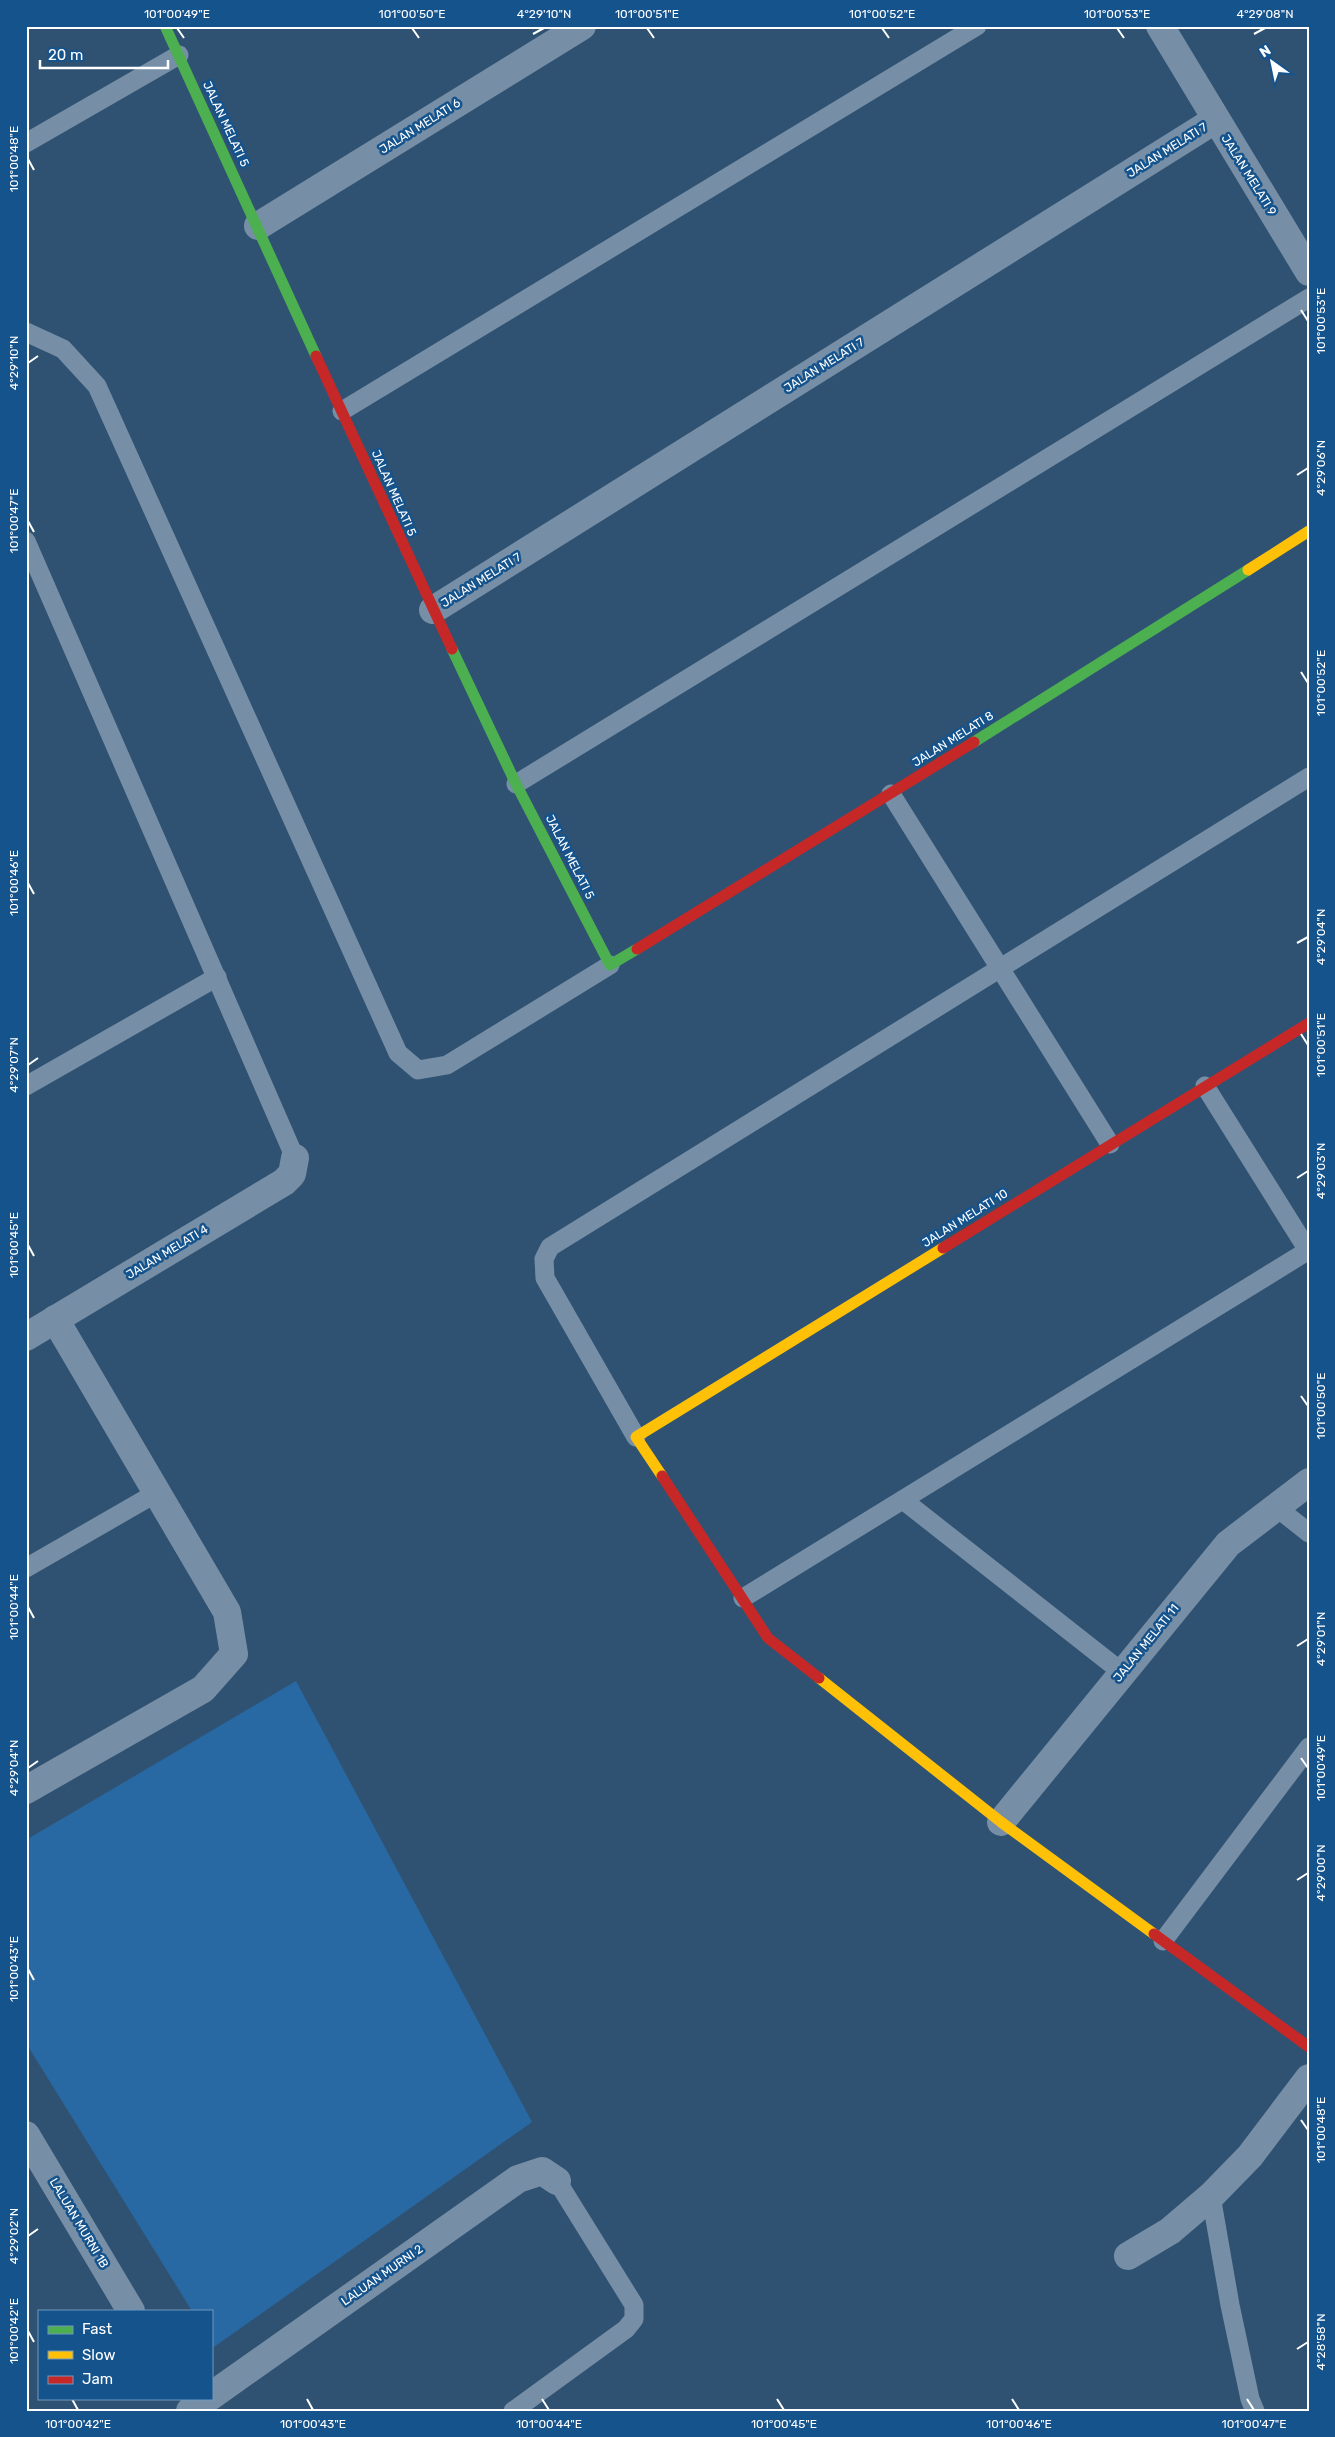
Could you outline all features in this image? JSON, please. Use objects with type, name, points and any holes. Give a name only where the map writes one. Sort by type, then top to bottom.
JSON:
[{"type":"street","name":"JALAN MELATI 5","points":[[165,26],[433,610],[516,784],[610,965]]},
{"type":"street","name":"JALAN MELATI 6","points":[[258,226],[582,26]]},
{"type":"street","name":"JALAN MELATI 9","points":[[1160,26],[1215,120],[1309,272]]},
{"type":"street","name":"JALAN MELATI 7","points":[[433,610],[1215,120]]},
{"type":"street","name":"JALAN MELATI 8","points":[[610,965],[891,794],[1309,531]]},
{"type":"street","name":"JALAN MELATI 10","points":[[636,1438],[1309,1022]]},
{"type":"street","name":"JALAN MELATI 4","points":[[26,1337],[284,1182],[292,1174],[295,1158]]},
{"type":"street","points":[[26,1790],[203,1689],[234,1654],[227,1612],[55,1319]]},
{"type":"street","points":[[636,1438],[768,1638],[1001,1822],[1309,2047]]},
{"type":"street","name":"JALAN MELATI 11","points":[[1001,1822],[1228,1544],[1309,1482]]},
{"type":"street","points":[[1128,2256],[1170,2231],[1211,2196],[1250,2156],[1309,2078]]},
{"type":"street","name":"LALUAN MURNI 1B","points":[[26,2134],[131,2310]]},
{"type":"street","name":"LALUAN MURNI 2","points":[[212,2395],[518,2179],[542,2171],[556,2181]]},
{"type":"street","points":[[190,2410],[205,2400]]},
{"type":"lane","points":[[342,411],[977,26]]},
{"type":"lane","points":[[26,143],[179,55]]},
{"type":"lane","points":[[516,784],[1309,298]]},
{"type":"lane","points":[[26,332],[63,349],[97,386],[398,1053],[418,1070],[447,1065],[610,965]]},
{"type":"lane","points":[[26,541],[295,1158]]},
{"type":"lane","points":[[636,1438],[545,1278],[544,1259],[550,1247],[1309,777]]},
{"type":"lane","points":[[891,794],[1110,1144]]},
{"type":"lane","points":[[26,1086],[217,977]]},
{"type":"lane","points":[[743,1598],[1308,1251],[1205,1086]]},
{"type":"lane","points":[[26,1568],[158,1492]]},
{"type":"lane","points":[[904,1500],[1122,1673]]},
{"type":"lane","points":[[1276,1507],[1309,1533]]},
{"type":"lane","points":[[1163,1941],[1309,1747]]},
{"type":"lane","points":[[513,2411],[626,2329],[634,2319],[634,2305],[556,2181]]},
{"type":"lane","points":[[1211,2196],[1230,2305],[1250,2399],[1255,2411]]},
{"type":"shaded area","points":[[296,1681],[532,2122],[214,2347],[212,2344],[212,2310],[191,2310],[26,2043],[26,1840]]},
{"type":"traffic: fast","points":[[165,26],[316,356]]},
{"type":"traffic: fast","points":[[974,742],[1248,570]]},
{"type":"traffic: fast","points":[[452,649],[516,784],[610,965],[637,949]]},
{"type":"traffic: slow","points":[[1248,570],[1309,531]]},
{"type":"traffic: slow","points":[[662,1476],[636,1437],[943,1248]]},
{"type":"traffic: slow","points":[[819,1678],[1001,1822],[1154,1934]]},
{"type":"traffic: jam","points":[[316,356],[452,649]]},
{"type":"traffic: jam","points":[[637,949],[974,742]]},
{"type":"traffic: jam","points":[[943,1248],[1309,1023]]},
{"type":"traffic: jam","points":[[662,1476],[768,1638],[819,1678]]},
{"type":"traffic: jam","points":[[1154,1934],[1309,2047]]}]
